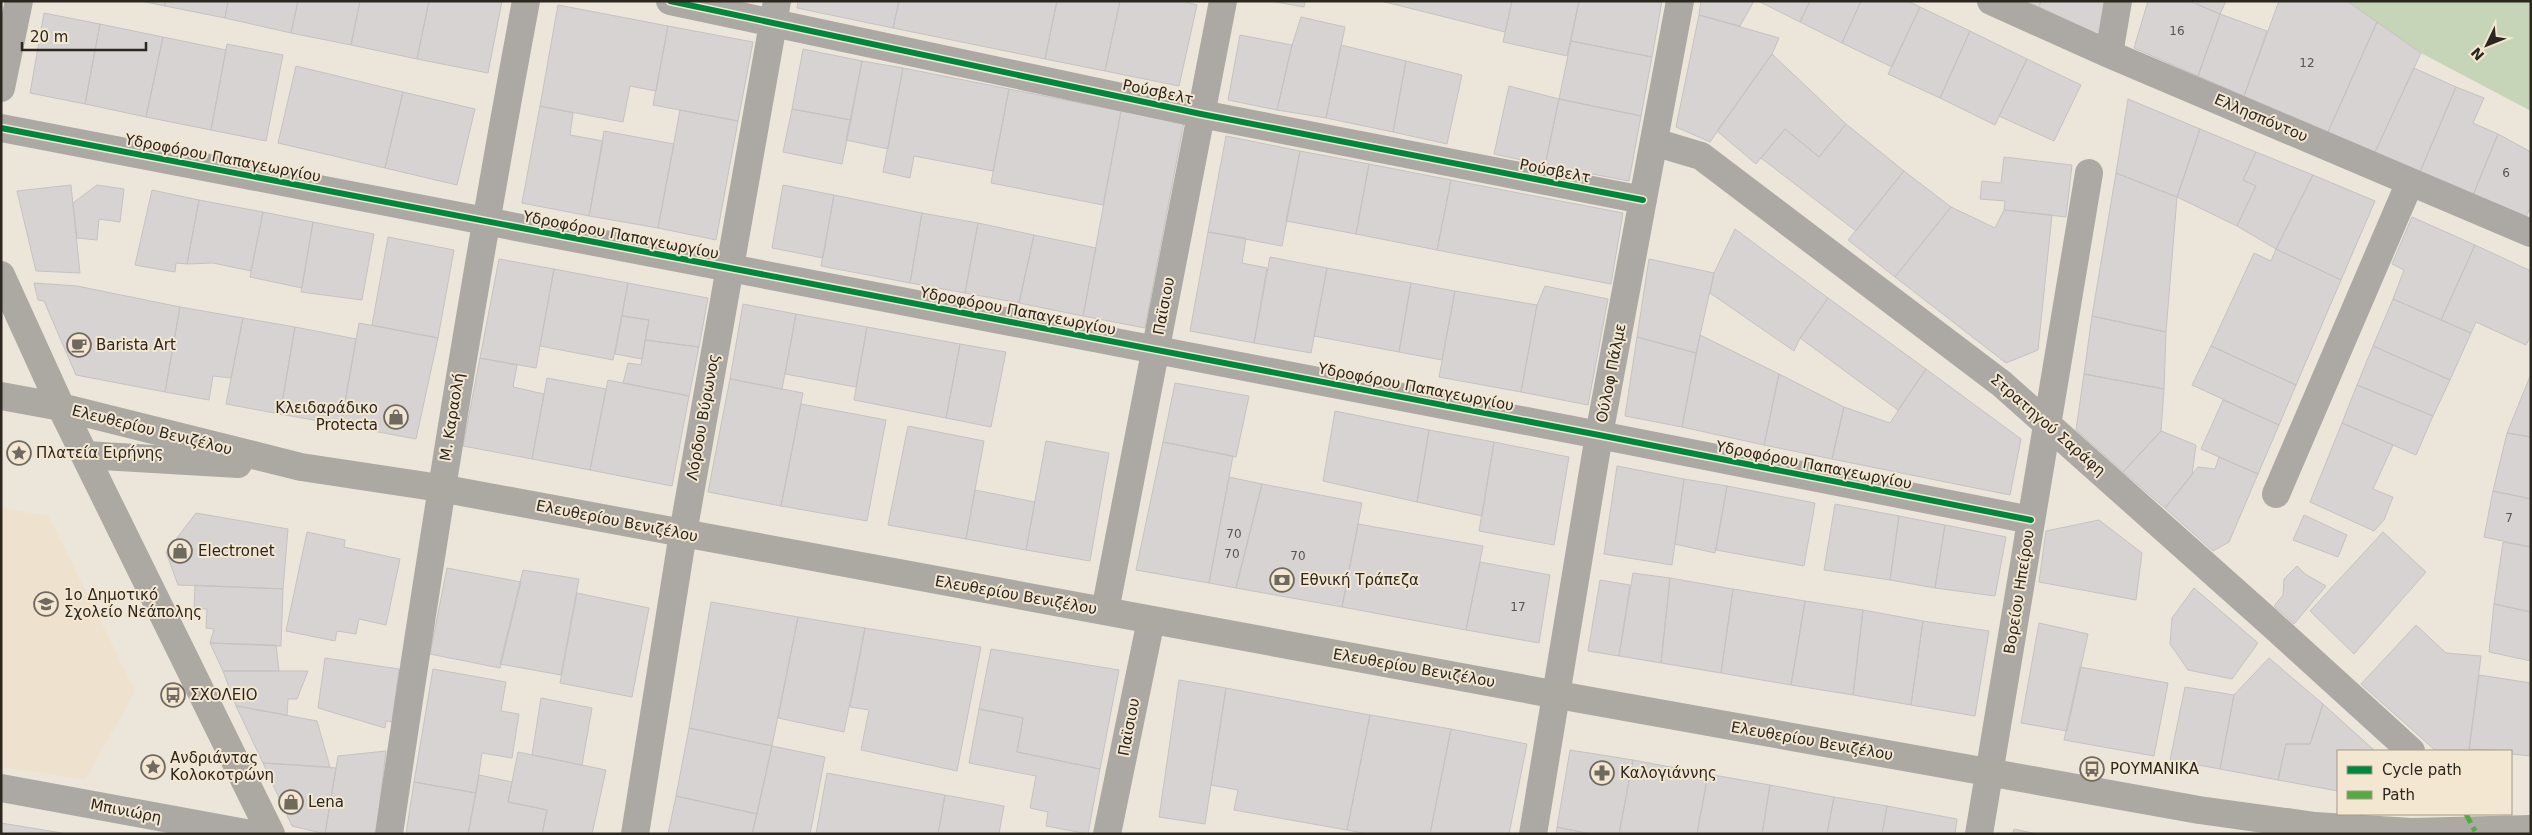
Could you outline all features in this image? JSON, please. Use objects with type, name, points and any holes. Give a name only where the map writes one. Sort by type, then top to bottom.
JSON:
[{"type":"main road","points":[[1,275],[61,407],[272,834]]},
{"type":"main road","name":"Ελευθερίου Βενιζέλου","points":[[1,396],[61,407],[301,467]]},
{"type":"main road","name":"Ελευθερίου Βενιζέλου","points":[[85,455],[301,467],[440,488],[1558,695],[2207,812],[2315,826],[2411,833],[2471,822],[2531,828]]},
{"type":"street","points":[[1,88],[19,1]]},
{"type":"street","name":"Μ. Καραολή","points":[[389,834],[440,488],[485,221],[526,1]]},
{"type":"street","name":"Ρούσβελτ","points":[[670,1],[775,12],[1201,114],[1643,200]]},
{"type":"street","name":"Παϊσιου","points":[[1105,611],[1223,1]]},
{"type":"street","name":"Ούλοφ Πάλμε","points":[[1533,834],[1558,695],[1599,435],[1680,1]]},
{"type":"street","name":"Ελλησπόντου","points":[[1991,1],[2109,54],[2531,233]]},
{"type":"street","points":[[2109,54],[2118,1]]},
{"type":"street","name":"Λόρδου Βύρωνος","points":[[635,834],[683,534],[775,12]]},
{"type":"street","name":"Υδροφόρου Παπαγεωργίου","points":[[1,128],[1599,435],[2030,520]]},
{"type":"street","name":"Στρατηγού Σαράφη","points":[[1654,142],[1701,156],[2002,384],[2048,423],[2410,750]]},
{"type":"street","name":"Βορείου Ηπείρου","points":[[1979,834],[2089,173]]},
{"type":"street","points":[[2276,494],[2410,182]]},
{"type":"street","name":"Παϊσιου","points":[[1107,834],[1151,620]]},
{"type":"street","name":"Μπινιώρη","points":[[1,788],[251,834]]},
{"type":"shaded area","name":"1ο Δημοτικό Σχολείο Νεάπολης","points":[[1,508],[48,516],[135,691],[85,779],[1,767]]},
{"type":"green space","points":[[2347,1],[2531,1],[2531,111],[2421,53]]},
{"type":"building","points":[[141,1],[165,1],[165,6]]},
{"type":"building","points":[[165,1],[228,1],[225,18],[165,6]]},
{"type":"building","points":[[228,1],[298,1],[291,33],[225,18]]},
{"type":"building","points":[[298,1],[360,1],[351,45],[291,33]]},
{"type":"building","points":[[360,1],[429,1],[417,59],[351,45]]},
{"type":"building","points":[[429,1],[502,1],[488,73],[417,59]]},
{"type":"building","points":[[798,1],[899,1],[893,28],[797,8]]},
{"type":"building","points":[[899,1],[1057,1],[1045,59],[893,28]]},
{"type":"building","points":[[1057,1],[1120,1],[1105,71],[1045,59]]},
{"type":"building","points":[[1120,1],[1182,1],[1197,5],[1179,86],[1105,71]]},
{"type":"building","points":[[1270,1],[1305,1],[1304,7]]},
{"type":"building","points":[[1381,1],[1512,1],[1505,32]]},
{"type":"building","points":[[1512,1],[1579,1],[1567,56],[1503,42]]},
{"type":"building","points":[[1579,1],[1662,1],[1652,57],[1571,41]]},
{"type":"building","points":[[1701,1],[1754,1],[1740,26],[1699,15]]},
{"type":"building","points":[[1758,1],[1810,1],[1800,22]]},
{"type":"building","points":[[1810,1],[1861,1],[1842,43],[1800,22]]},
{"type":"building","points":[[1861,1],[1908,1],[1920,7],[1892,67],[1842,43]]},
{"type":"building","points":[[2027,1],[2041,1],[2039,7]]},
{"type":"building","points":[[2041,1],[2109,1],[2099,35],[2039,7]]},
{"type":"building","points":[[2148,1],[2189,1],[2220,14],[2198,76],[2134,48]]},
{"type":"building","points":[[2197,1],[2226,1],[2220,14],[2197,4]]},
{"type":"building","points":[[2279,1],[2347,1],[2377,22],[2328,132],[2244,96]]},
{"type":"building","points":[[558,5],[668,26],[656,91],[630,86],[623,122],[540,106]]},
{"type":"building","points":[[1920,7],[1970,31],[1940,98],[1888,74]]},
{"type":"building","points":[[44,13],[100,24],[85,104],[30,93]]},
{"type":"building","points":[[2220,14],[2267,31],[2244,96],[2198,76]]},
{"type":"building","points":[[1699,15],[1779,38],[1772,54],[1710,142],[1676,127]]},
{"type":"building","points":[[1301,17],[1345,27],[1326,118],[1277,110],[1292,45]]},
{"type":"building","points":[[2377,22],[2421,53],[2375,152],[2328,132]]},
{"type":"building","points":[[100,24],[163,37],[146,117],[85,104]]},
{"type":"building","points":[[668,26],[753,42],[738,121],[653,105]]},
{"type":"building","points":[[1970,31],[2027,59],[1995,125],[1940,98]]},
{"type":"building","points":[[1240,35],[1292,45],[1277,110],[1228,100]]},
{"type":"building","points":[[163,37],[226,50],[211,130],[146,117]]},
{"type":"building","points":[[1571,41],[1652,57],[1641,116],[1559,99]]},
{"type":"building","points":[[227,44],[283,55],[266,141],[211,130]]},
{"type":"building","points":[[1341,45],[1406,61],[1393,132],[1326,118]]},
{"type":"building","points":[[803,49],[862,61],[851,120],[792,109]]},
{"type":"building","points":[[1772,54],[1846,124],[1819,157],[1785,129],[1756,164],[1717,131]]},
{"type":"building","points":[[2027,59],[2081,85],[2054,141],[1999,116]]},
{"type":"building","points":[[862,61],[903,68],[888,149],[846,140]]},
{"type":"building","points":[[1406,61],[1462,75],[1447,144],[1393,132]]},
{"type":"building","points":[[296,66],[403,92],[385,168],[278,143]]},
{"type":"building","points":[[903,68],[1009,89],[993,171],[914,156],[910,178],[883,172]]},
{"type":"building","points":[[2414,68],[2456,87],[2420,172],[2375,152]]},
{"type":"building","points":[[1509,86],[1559,99],[1545,165],[1494,154]]},
{"type":"building","points":[[2456,87],[2484,98],[2473,123],[2498,134],[2473,195],[2420,172]]},
{"type":"building","points":[[1009,89],[1121,111],[1103,205],[991,183]]},
{"type":"building","points":[[403,92],[475,109],[457,185],[385,168]]},
{"type":"building","points":[[1559,99],[1641,116],[1629,181],[1545,165]]},
{"type":"building","points":[[2128,99],[2200,129],[2177,197],[2116,173]]},
{"type":"building","points":[[540,106],[573,113],[570,135],[603,141],[589,216],[522,203]]},
{"type":"building","points":[[792,109],[851,120],[842,164],[783,152]]},
{"type":"building","points":[[680,110],[738,121],[716,240],[658,228]]},
{"type":"building","points":[[1121,111],[1184,122],[1145,328],[1083,316]]},
{"type":"building","points":[[1846,124],[1904,171],[1856,231],[1761,158],[1785,129],[1819,157]]},
{"type":"building","points":[[2200,129],[2256,152],[2243,180],[2256,186],[2237,226],[2177,197]]},
{"type":"building","points":[[604,131],[674,144],[658,228],[589,216]]},
{"type":"building","points":[[2498,134],[2531,152],[2531,206],[2526,217],[2473,195]]},
{"type":"building","points":[[1226,136],[1300,151],[1282,246],[1208,232]]},
{"type":"building","points":[[1300,151],[1369,164],[1356,234],[1286,221]]},
{"type":"building","points":[[2256,152],[2313,175],[2276,249],[2237,226],[2256,186],[2243,180]]},
{"type":"building","points":[[2004,157],[2072,165],[2066,217],[2004,210],[2005,201],[1980,199],[1982,181],[2001,183]]},
{"type":"building","points":[[1369,164],[1451,180],[1437,250],[1356,234]]},
{"type":"building","points":[[1904,171],[1951,207],[1895,277],[1848,240]]},
{"type":"building","points":[[2116,173],[2177,197],[2166,332],[2092,316]]},
{"type":"building","points":[[2313,175],[2375,201],[2341,280],[2276,249]]},
{"type":"building","points":[[1451,180],[1623,213],[1611,284],[1437,250]]},
{"type":"building","points":[[71,185],[80,273],[36,271],[17,191]]},
{"type":"building","points":[[97,185],[124,189],[120,222],[99,219],[97,240],[77,238],[73,203]]},
{"type":"building","points":[[783,185],[834,195],[823,258],[772,248]]},
{"type":"building","points":[[152,190],[199,200],[187,264],[176,263],[175,272],[135,265]]},
{"type":"building","points":[[834,195],[922,213],[910,283],[821,266]]},
{"type":"building","points":[[199,200],[263,212],[251,271],[213,263],[187,264]]},
{"type":"building","points":[[1951,207],[1995,228],[2004,210],[2052,215],[2038,350],[2006,363],[1895,277]]},
{"type":"building","points":[[263,212],[313,222],[302,288],[250,277]]},
{"type":"building","points":[[922,213],[978,223],[965,293],[910,283]]},
{"type":"building","points":[[2412,217],[2475,245],[2441,320],[2393,299],[2404,270],[2392,264]]},
{"type":"building","points":[[313,222],[374,234],[362,300],[301,292]]},
{"type":"building","points":[[978,223],[1034,235],[1019,303],[965,293]]},
{"type":"building","points":[[1735,229],[1828,298],[1800,338],[1794,351],[1710,293],[1714,273]]},
{"type":"building","points":[[1208,232],[1246,238],[1242,263],[1267,268],[1254,343],[1190,331]]},
{"type":"building","points":[[1034,235],[1096,248],[1083,316],[1019,303]]},
{"type":"building","points":[[388,237],[454,250],[438,338],[372,325]]},
{"type":"building","points":[[2475,245],[2531,271],[2531,335],[2526,345],[2476,322],[2471,333],[2441,320]]},
{"type":"building","points":[[2276,249],[2341,280],[2296,385],[2211,346],[2254,253],[2271,261]]},
{"type":"building","points":[[1270,257],[1327,268],[1311,353],[1254,343]]},
{"type":"building","points":[[499,259],[554,269],[536,368],[480,358]]},
{"type":"building","points":[[1649,259],[1714,273],[1696,353],[1637,337]]},
{"type":"building","points":[[1327,268],[1411,283],[1399,352],[1314,336]]},
{"type":"building","points":[[554,269],[628,283],[613,360],[540,346]]},
{"type":"building","points":[[34,283],[77,286],[180,307],[165,392],[76,375],[44,301],[38,300]]},
{"type":"building","points":[[628,283],[708,298],[699,347],[645,340],[649,320],[622,316]]},
{"type":"building","points":[[1411,283],[1455,291],[1442,360],[1399,352]]},
{"type":"building","points":[[1545,286],[1608,299],[1588,405],[1521,392],[1537,305]]},
{"type":"building","points":[[1455,291],[1537,305],[1521,392],[1439,377]]},
{"type":"building","points":[[1828,298],[1926,369],[1898,410],[1800,338]]},
{"type":"building","points":[[2393,299],[2471,333],[2450,380],[2373,346]]},
{"type":"building","points":[[743,304],[796,314],[782,389],[730,379]]},
{"type":"building","points":[[180,307],[243,318],[231,378],[213,376],[209,400],[165,392]]},
{"type":"building","points":[[796,314],[867,327],[856,387],[785,374]]},
{"type":"building","points":[[622,316],[649,320],[642,359],[615,354]]},
{"type":"building","points":[[2092,316],[2166,332],[2164,389],[2084,374]]},
{"type":"building","points":[[243,318],[295,327],[280,414],[226,404]]},
{"type":"building","points":[[359,323],[438,338],[416,439],[341,425]]},
{"type":"building","points":[[295,327],[356,339],[341,425],[280,414]]},
{"type":"building","points":[[867,327],[960,344],[946,418],[854,400]]},
{"type":"building","points":[[1700,335],[1779,374],[1764,445],[1682,427]]},
{"type":"building","points":[[1637,337],[1696,353],[1682,427],[1625,416]]},
{"type":"building","points":[[645,340],[699,347],[689,396],[623,383],[628,363],[641,365]]},
{"type":"building","points":[[960,344],[1006,352],[991,427],[946,418]]},
{"type":"building","points":[[2211,346],[2296,385],[2279,425],[2192,385]]},
{"type":"building","points":[[2373,346],[2450,380],[2433,416],[2357,385]]},
{"type":"building","points":[[480,358],[517,365],[513,387],[544,394],[532,459],[463,446]]},
{"type":"building","points":[[1926,369],[2021,439],[2010,495],[1832,459],[1844,407],[1890,423]]},
{"type":"building","points":[[1779,374],[1844,407],[1832,459],[1764,445]]},
{"type":"building","points":[[2084,374],[2164,389],[2161,431],[2123,472],[2076,430]]},
{"type":"building","points":[[2531,374],[2531,437],[2507,433]]},
{"type":"building","points":[[547,378],[606,389],[590,470],[532,459]]},
{"type":"building","points":[[730,379],[803,393],[781,506],[708,492]]},
{"type":"building","points":[[608,380],[689,396],[672,486],[590,470]]},
{"type":"building","points":[[1175,383],[1249,396],[1236,457],[1163,442]]},
{"type":"building","points":[[2357,385],[2433,416],[2416,455],[2342,423]]},
{"type":"building","points":[[2223,400],[2279,425],[2258,474],[2201,449]]},
{"type":"building","points":[[801,404],[886,420],[867,521],[781,506]]},
{"type":"building","points":[[1335,411],[1429,430],[1417,502],[1323,481]]},
{"type":"building","points":[[2342,423],[2393,445],[2373,489],[2393,497],[2384,520],[2374,531],[2310,502]]},
{"type":"building","points":[[908,426],[984,441],[966,539],[888,525]]},
{"type":"building","points":[[1429,430],[1494,442],[1482,516],[1417,502]]},
{"type":"building","points":[[2161,431],[2196,445],[2192,475],[2165,508],[2123,472]]},
{"type":"building","points":[[2507,433],[2531,437],[2531,499],[2493,491]]},
{"type":"building","points":[[1046,441],[1109,453],[1090,561],[1026,550]]},
{"type":"building","points":[[1163,442],[1233,456],[1209,583],[1136,570]]},
{"type":"building","points":[[1494,442],[1569,457],[1554,545],[1479,531]]},
{"type":"building","points":[[2219,457],[2258,474],[2229,542],[2213,551],[2165,508],[2198,467],[2215,469]]},
{"type":"building","points":[[1617,466],[1684,479],[1672,565],[1604,554]]},
{"type":"building","points":[[1229,477],[1262,484],[1236,588],[1209,583]]},
{"type":"building","points":[[1684,479],[1727,486],[1715,553],[1675,544]]},
{"type":"building","points":[[1262,484],[1362,503],[1342,607],[1236,588]]},
{"type":"building","points":[[1727,486],[1815,503],[1804,566],[1716,550]]},
{"type":"building","points":[[975,490],[1035,502],[1026,550],[966,539]]},
{"type":"building","points":[[2493,491],[2531,499],[2531,547],[2484,537]]},
{"type":"building","points":[[1835,504],[1899,516],[1890,580],[1824,570]]},
{"type":"building","points":[[196,513],[288,529],[283,589],[178,585],[166,552]]},
{"type":"building","points":[[2304,515],[2347,535],[2338,557],[2293,540]]},
{"type":"building","points":[[1899,516],[1945,525],[1935,588],[1890,580]]},
{"type":"building","points":[[2099,520],[2142,553],[2136,600],[2039,582],[2046,531]]},
{"type":"building","points":[[1358,524],[1483,546],[1466,630],[1342,607]]},
{"type":"building","points":[[1945,525],[2006,537],[1995,596],[1935,588]]},
{"type":"building","points":[[307,532],[345,540],[344,547],[400,559],[386,625],[359,619],[356,634],[337,631],[335,641],[286,631]]},
{"type":"building","points":[[2383,532],[2426,572],[2354,654],[2310,611]]},
{"type":"building","points":[[2503,542],[2531,547],[2531,612],[2494,604]]},
{"type":"building","points":[[1480,562],[1550,575],[1539,643],[1466,630]]},
{"type":"building","points":[[2297,566],[2305,574],[2326,586],[2294,624],[2274,606],[2283,595],[2284,579]]},
{"type":"building","points":[[447,568],[521,582],[500,668],[430,654]]},
{"type":"building","points":[[523,570],[579,579],[561,675],[500,664]]},
{"type":"building","points":[[1633,573],[1670,578],[1661,663],[1619,656]]},
{"type":"building","points":[[1670,578],[1733,589],[1721,673],[1661,663]]},
{"type":"building","points":[[1600,580],[1630,585],[1619,656],[1588,651]]},
{"type":"building","points":[[195,585],[283,589],[281,646],[210,643],[214,629],[206,628],[207,609],[194,609]]},
{"type":"building","points":[[2194,588],[2258,643],[2232,679],[2188,670],[2170,644],[2172,618]]},
{"type":"building","points":[[1733,589],[1805,601],[1791,685],[1721,673]]},
{"type":"building","points":[[577,593],[649,608],[632,697],[560,683]]},
{"type":"building","points":[[1805,601],[1863,610],[1853,695],[1791,685]]},
{"type":"building","points":[[711,602],[798,617],[772,746],[689,728]]},
{"type":"building","points":[[2494,604],[2531,612],[2531,661],[2489,652]]},
{"type":"building","points":[[1863,610],[1923,621],[1911,705],[1853,695]]},
{"type":"building","points":[[798,617],[865,628],[844,732],[778,718]]},
{"type":"building","points":[[1923,621],[1989,631],[1975,716],[1911,705]]},
{"type":"building","points":[[2039,623],[2088,634],[2067,731],[2021,723]]},
{"type":"building","points":[[2416,625],[2446,653],[2481,656],[2469,750],[2435,750],[2361,684]]},
{"type":"building","points":[[865,628],[981,647],[957,771],[861,750],[869,710],[850,707]]},
{"type":"building","points":[[210,643],[276,645],[279,671],[223,671]]},
{"type":"building","points":[[991,649],[1119,670],[1100,769],[1017,752],[1023,718],[979,709]]},
{"type":"building","points":[[325,658],[399,669],[392,722],[386,721],[385,728],[318,708]]},
{"type":"building","points":[[2269,658],[2323,704],[2310,744],[2286,744],[2278,780],[2220,769],[2234,695]]},
{"type":"building","points":[[2080,667],[2168,683],[2154,756],[2064,740]]},
{"type":"building","points":[[433,669],[506,682],[501,711],[519,714],[512,758],[482,753],[476,793],[414,782]]},
{"type":"building","points":[[223,671],[308,671],[297,699],[288,699],[287,715],[236,706]]},
{"type":"building","points":[[2479,675],[2531,683],[2531,756],[2512,754],[2512,750],[2469,749]]},
{"type":"building","points":[[1179,680],[1226,688],[1205,824],[1159,817]]},
{"type":"building","points":[[2185,687],[2234,695],[2220,769],[2170,760]]},
{"type":"building","points":[[1226,688],[1370,715],[1347,830],[1234,810],[1238,790],[1211,785]]},
{"type":"building","points":[[541,698],[592,708],[582,765],[532,755]]},
{"type":"building","points":[[2323,704],[2374,750],[2337,750],[2337,791],[2278,780],[2286,744],[2310,744]]},
{"type":"building","points":[[236,706],[317,721],[330,767],[263,763]]},
{"type":"building","points":[[979,709],[1023,718],[1017,752],[1100,769],[1088,834],[1046,826],[1048,812],[1030,808],[1036,776],[969,763]]},
{"type":"building","points":[[1370,715],[1451,729],[1430,834],[1368,834],[1347,830]]},
{"type":"building","points":[[689,728],[772,746],[757,814],[676,796]]},
{"type":"building","points":[[1451,729],[1527,744],[1509,834],[1430,834]]},
{"type":"building","points":[[772,746],[825,757],[810,834],[752,834]]},
{"type":"building","points":[[1570,750],[1633,760],[1619,834],[1590,834],[1557,827]]},
{"type":"building","points":[[386,751],[376,834],[325,834],[338,756]]},
{"type":"building","points":[[518,752],[606,770],[592,834],[542,834],[547,810],[508,802]]},
{"type":"building","points":[[1633,760],[1708,774],[1697,834],[1619,834]]},
{"type":"building","points":[[263,763],[336,768],[325,834],[292,826]]},
{"type":"building","points":[[827,773],[945,795],[938,834],[816,834]]},
{"type":"building","points":[[1708,774],[1770,785],[1762,834],[1697,834]]},
{"type":"building","points":[[479,775],[512,782],[508,802],[547,810],[542,834],[468,834]]},
{"type":"building","points":[[414,782],[476,793],[468,834],[406,834]]},
{"type":"building","points":[[1770,785],[1834,797],[1827,834],[1762,834]]},
{"type":"building","points":[[945,795],[1004,806],[999,834],[938,834]]},
{"type":"building","points":[[676,796],[757,814],[752,834],[668,834]]},
{"type":"building","points":[[1834,797],[1887,806],[1882,834],[1827,834]]},
{"type":"building","points":[[1887,806],[1957,819],[1955,834],[1882,834]]},
{"type":"building","points":[[1,823],[62,833],[1,834]]},
{"type":"building","points":[[1557,827],[1590,834],[1556,834]]},
{"type":"building","points":[[2014,829],[2037,834],[2013,834]]},
{"type":"marked path","points":[[2467,815],[2475,831]]},
{"type":"cycle path","points":[[670,1],[1201,114],[1643,200]]},
{"type":"cycle path","points":[[1,128],[1599,435],[2031,520]]},
{"type":"place","name":"Barista Art","points":[[79,345]]},
{"type":"place","name":"Κλειδαράδικο Protecta","points":[[396,417]]},
{"type":"place","name":"Πλατεία Ειρήνης","points":[[19,453]]},
{"type":"place","name":"Electronet","points":[[180,551]]},
{"type":"place","name":"Εθνική Τράπεζα","points":[[1282,580]]},
{"type":"place","name":"1ο Δημοτικό Σχολείο Νεάπολης","points":[[46,604]]},
{"type":"place","name":"ΣΧΟΛΕΙΟ","points":[[173,695]]},
{"type":"place","name":"Ανδριάντας Κολοκοτρώνη","points":[[153,767]]},
{"type":"place","name":"ΡΟΥΜΑΝΙΚΑ","points":[[2092,769]]},
{"type":"place","name":"Καλογιάννης","points":[[1602,773]]},
{"type":"place","name":"Lena","points":[[291,802]]}]
